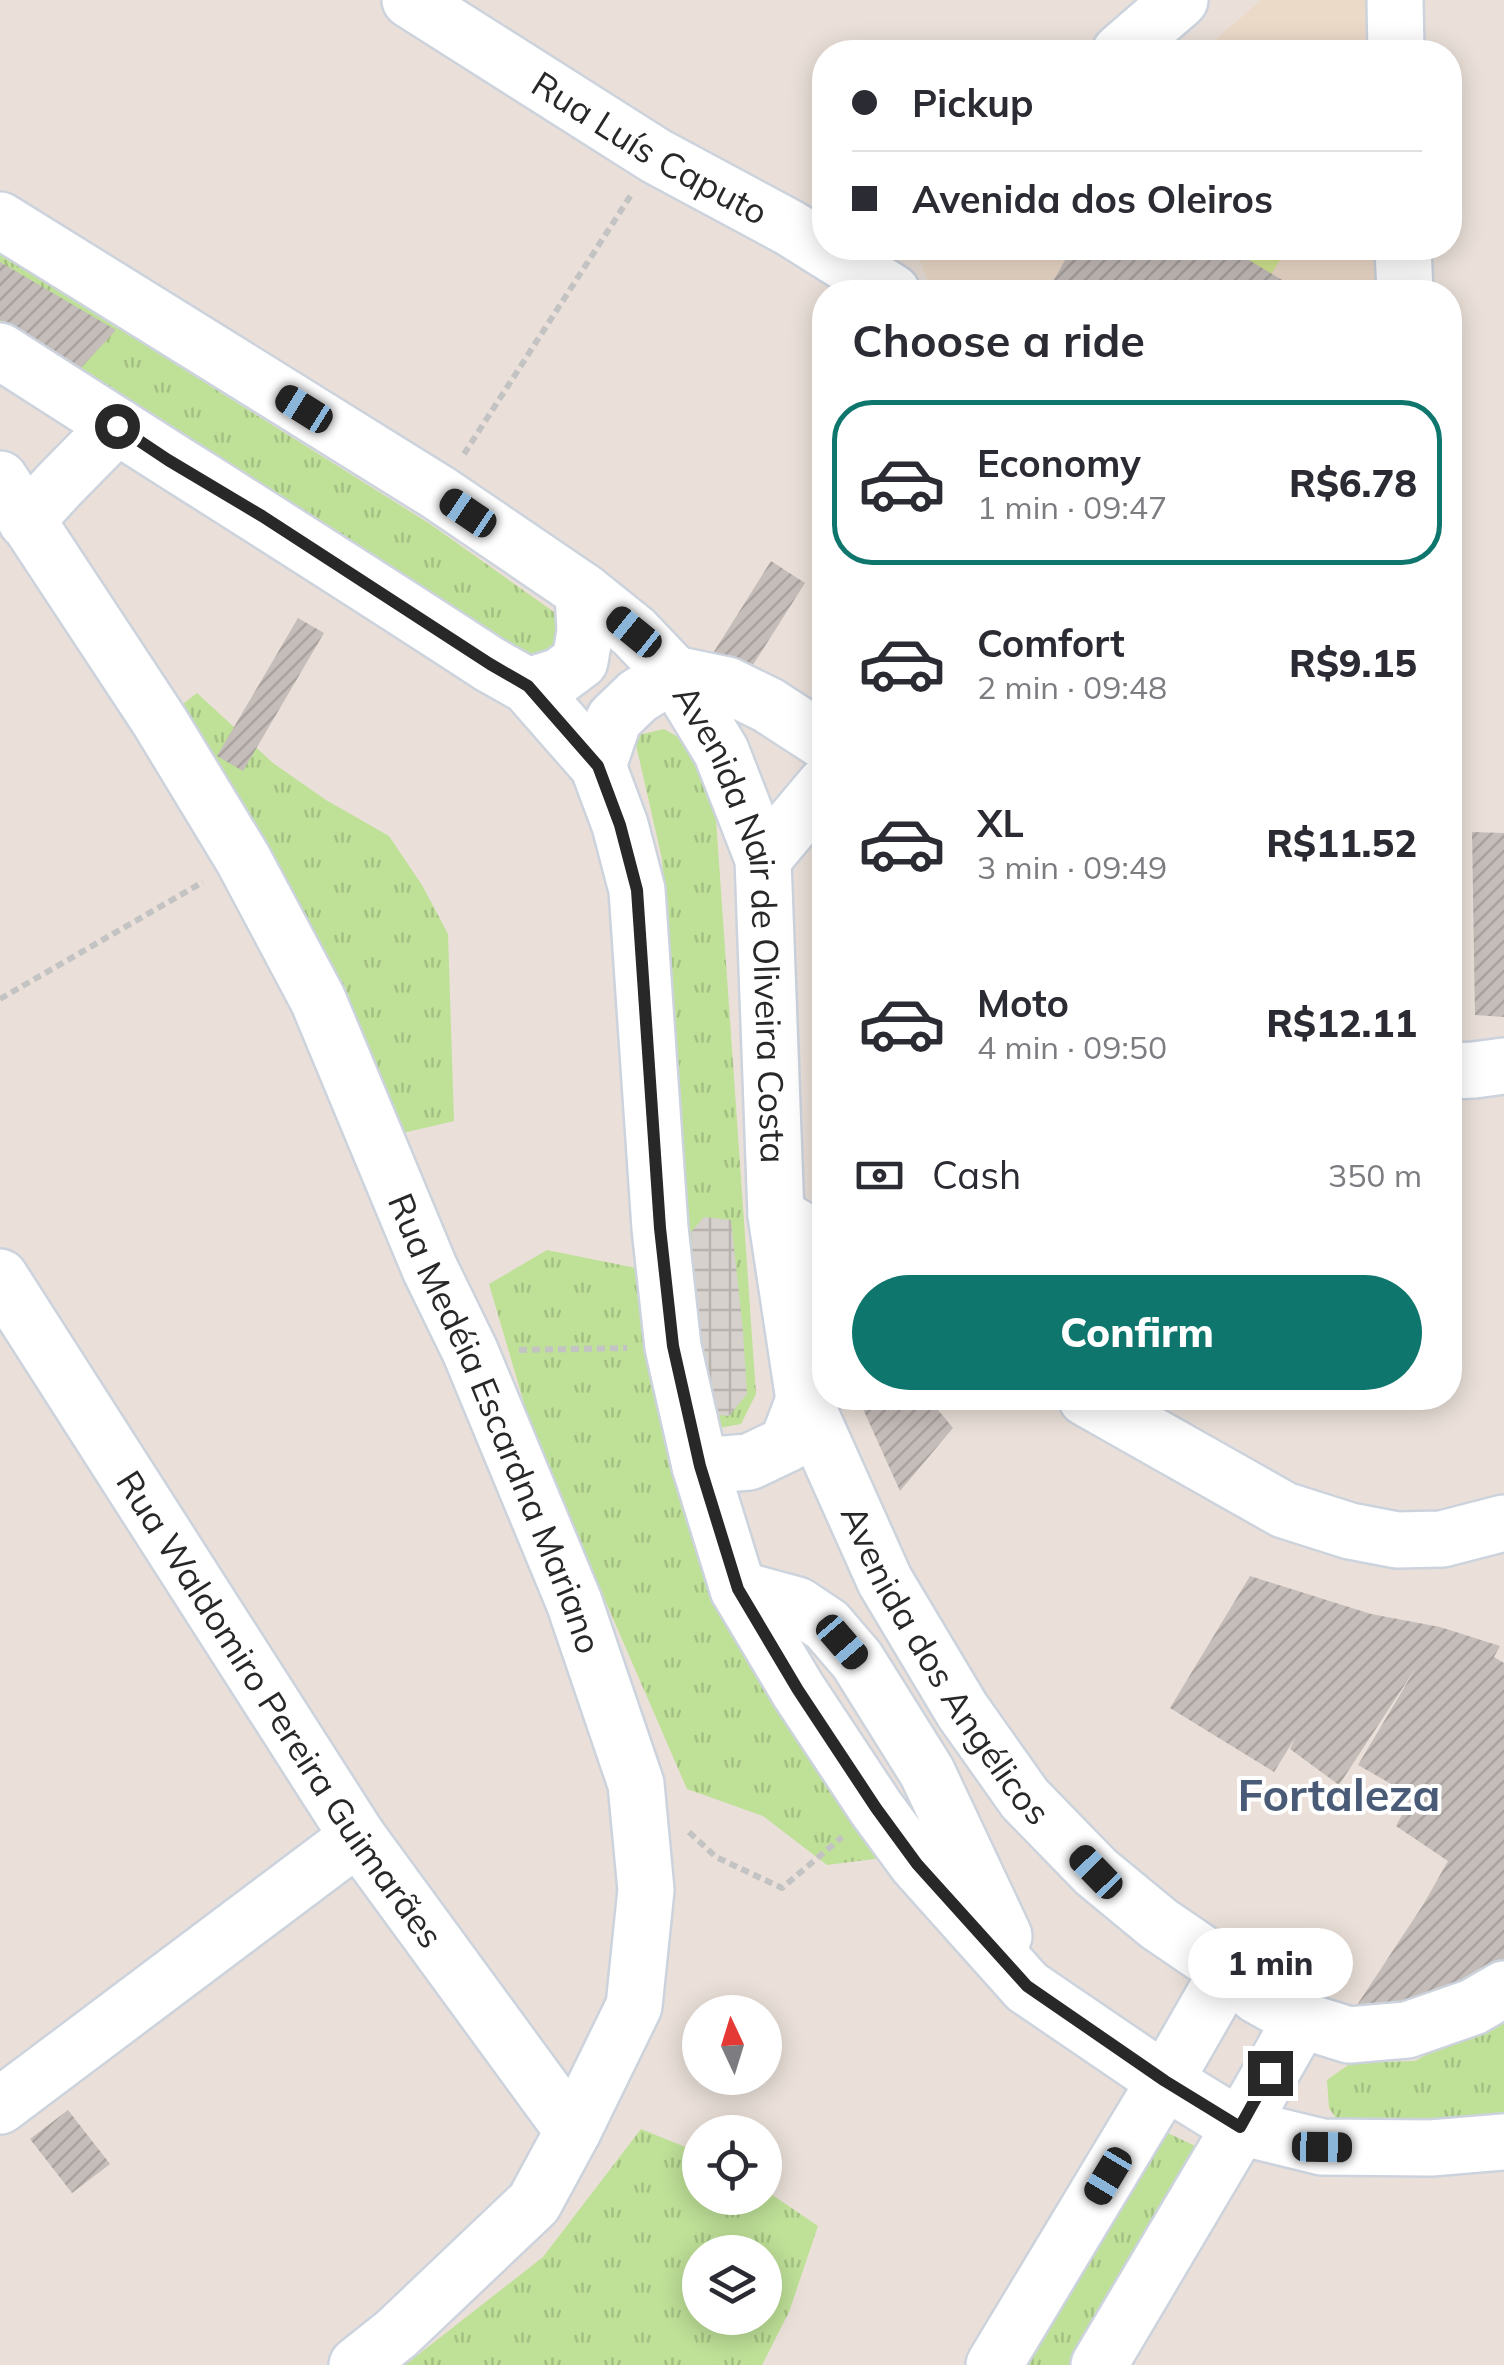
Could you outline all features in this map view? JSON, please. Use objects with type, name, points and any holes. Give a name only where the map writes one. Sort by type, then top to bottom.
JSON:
[{"type":"street","name":"Rua Luís Caputo","points":[[410,0],[656,156],[807,221]]},
{"type":"street","points":[[1134,40],[1180,0]]},
{"type":"street","points":[[1395,0],[1396,40]]},
{"type":"street","name":"Avenida Nair de Oliveira Costa","points":[[0,220],[438,493],[583,591],[634,632],[674,674],[721,752],[763,859],[776,1215]]},
{"type":"street","name":"Rua Luís Caputo","points":[[854,260],[878,280]]},
{"type":"street","points":[[0,351],[528,686],[598,766],[620,825],[637,890],[660,1228],[673,1346],[700,1466],[738,1589],[798,1690],[917,1864],[1027,1986],[1165,2081],[1240,2127],[1322,2147],[1431,2148],[1504,2142]]},
{"type":"street","points":[[13,500],[59,485],[117,426]]},
{"type":"street","name":"Rua Medéia Escardna Mariano","points":[[13,500],[136,683],[243,859],[318,1000],[574,1602],[636,1784],[646,1890],[634,2006],[534,2203],[396,2334],[356,2365]]},
{"type":"street","points":[[528,686],[560,676],[580,660],[585,632],[583,591]]},
{"type":"street","points":[[598,766],[614,719],[638,696],[674,674],[727,684],[812,734]]},
{"type":"street","points":[[763,859],[812,801]]},
{"type":"street","points":[[1462,1070],[1504,1066]]},
{"type":"street","points":[[776,1215],[812,1236]]},
{"type":"street","name":"Avenida dos Angélicos","points":[[776,1215],[804,1400],[885,1580],[962,1710],[1025,1799],[1096,1872],[1159,1924],[1258,1996],[1301,2020],[1350,2036],[1407,2030],[1474,2007],[1504,1989]]},
{"type":"street","name":"Rua Waldomiro Pereira Guimarães","points":[[0,1277],[358,1838],[573,2130]]},
{"type":"street","points":[[700,1466],[748,1462],[787,1444],[804,1400]]},
{"type":"street","points":[[1107,1410],[1284,1510],[1350,1531],[1396,1540],[1442,1540],[1504,1523]]},
{"type":"street","points":[[738,1589],[797,1604],[827,1625],[857,1660],[926,1772],[1027,1986]]},
{"type":"street","points":[[0,2106],[358,1838]]},
{"type":"street","points":[[994,2365],[1228,1971]]},
{"type":"street","points":[[1099,2365],[1301,2020]]},
{"type":"path","points":[[438,493],[656,156]]},
{"type":"path","points":[[0,999],[243,859]]},
{"type":"path","points":[[470,1351],[673,1346]]},
{"type":"path","points":[[636,1784],[716,1857],[782,1888],[876,1808]]},
{"type":"shaded area","points":[[1261,0],[1365,0],[1368,40],[1215,40]]},
{"type":"shaded area","points":[[920,260],[1381,260],[1382,280],[927,280]]},
{"type":"shaded area","points":[[704,1217],[731,1220],[747,1394],[729,1416],[707,1414],[701,1367],[691,1232]]},
{"type":"green space","points":[[0,254],[430,524],[568,622],[561,645],[540,662],[498,641],[344,538],[0,324]]},
{"type":"green space","points":[[1241,260],[1280,260],[1269,278]]},
{"type":"green space","points":[[197,693],[273,763],[326,800],[389,836],[422,885],[448,934],[454,1121],[403,1133],[160,722]]},
{"type":"green space","points":[[664,729],[692,745],[715,805],[756,1394],[741,1424],[714,1429],[695,1384],[662,859],[634,736]]},
{"type":"green space","points":[[547,1250],[646,1270],[661,1425],[708,1557],[890,1857],[827,1865],[763,1816],[687,1789],[533,1434],[489,1284]]},
{"type":"green space","points":[[1504,2010],[1504,2119],[1347,2134],[1329,2108],[1327,2080],[1351,2063],[1415,2061]]},
{"type":"green space","points":[[1157,2128],[1210,2153],[1072,2365],[1008,2365]]},
{"type":"green space","points":[[641,2129],[682,2146],[682,2215],[782,2215],[782,2202],[818,2226],[782,2326],[782,2235],[682,2235],[682,2335],[777,2335],[762,2365],[405,2365],[543,2257]]},
{"type":"building","points":[[1065,260],[1249,260],[1282,280],[1054,280]]},
{"type":"building","points":[[0,262],[116,330],[80,369],[0,320]]},
{"type":"building","points":[[771,561],[805,583],[744,679],[710,658]]},
{"type":"building","points":[[298,618],[324,633],[243,771],[217,756]]},
{"type":"building","points":[[1472,832],[1504,833],[1504,1017],[1475,1015]]},
{"type":"building","points":[[863,1410],[938,1410],[953,1428],[900,1491]]},
{"type":"building","points":[[1250,1576],[1371,1614],[1440,1627],[1500,1646],[1494,1657],[1504,1663],[1504,1963],[1395,2022],[1357,2005],[1448,1861],[1396,1826],[1412,1796],[1358,1765],[1417,1666],[1339,1785],[1290,1749],[1295,1738],[1274,1772],[1170,1708]]},
{"type":"building","points":[[68,2110],[110,2164],[72,2193],[30,2139]]},
{"type":"district","name":"Fortaleza","points":[[1339,1794]]},
{"type":"route","points":[[117,426],[528,686],[598,766],[620,825],[637,890],[660,1228],[673,1346],[700,1466],[738,1589],[798,1690],[876,1808],[917,1864],[1027,1986],[1165,2081],[1240,2127],[1270,2073]]}]
